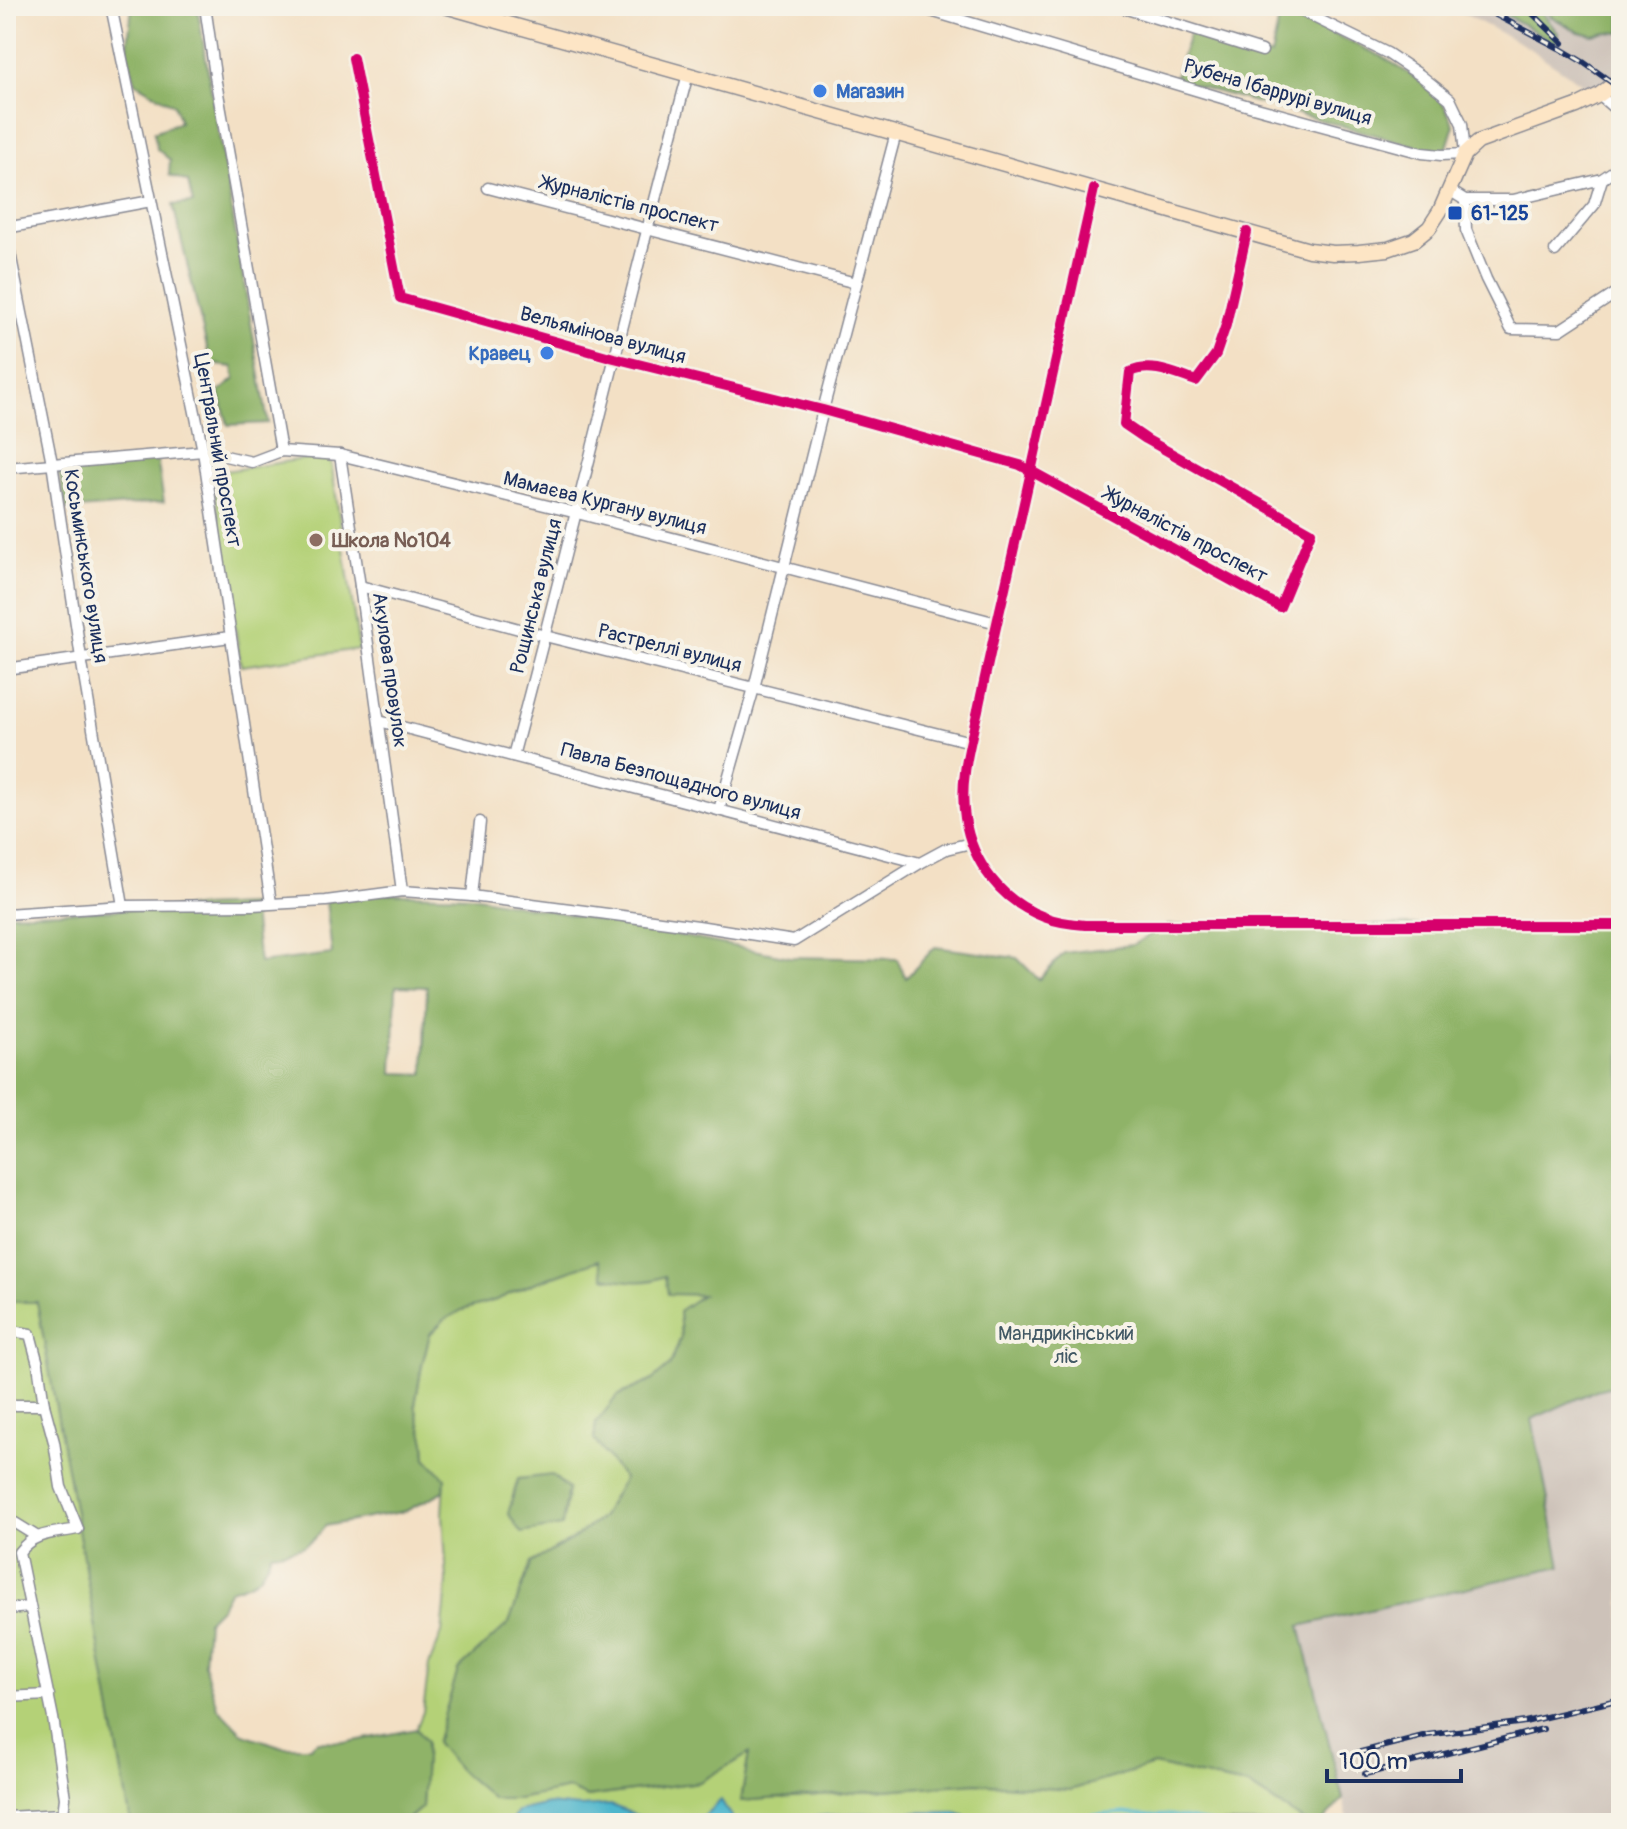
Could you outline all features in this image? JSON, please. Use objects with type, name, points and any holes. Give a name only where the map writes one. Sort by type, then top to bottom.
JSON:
[{"type":"main road","points":[[445,6],[1309,250],[1346,253],[1388,249],[1414,240],[1429,228],[1440,211],[1465,154],[1478,142],[1577,106],[1621,79]]},
{"type":"street","name":"Центральний проспект","points":[[111,6],[203,451],[271,903]]},
{"type":"street","points":[[205,6],[281,451]]},
{"type":"street","name":"Рубена Ібаррурі вулиця","points":[[914,6],[1233,102],[1407,149],[1441,155],[1465,154]]},
{"type":"street","points":[[1117,6],[1262,51]]},
{"type":"street","points":[[1291,6],[1387,53],[1450,99],[1462,124],[1465,154]]},
{"type":"street","name":"Вельямінова вулиця","points":[[353,58],[400,298],[614,358],[823,410],[1020,465],[1032,472]]},
{"type":"street","name":"Рощинська вулиця","points":[[513,756],[577,513],[646,228],[688,74]]},
{"type":"street","points":[[1599,95],[1621,114]]},
{"type":"street","points":[[719,810],[754,688],[896,133]]},
{"type":"street","points":[[1449,190],[1465,200],[1513,200],[1602,179],[1621,166]]},
{"type":"street","points":[[1555,251],[1594,205],[1602,179]]},
{"type":"street","name":"Журналістів проспект","points":[[488,188],[856,283]]},
{"type":"street","points":[[1094,189],[971,742],[962,795],[971,843],[989,878],[1019,905],[1043,917],[1085,925],[1621,925]]},
{"type":"street","points":[[1465,200],[1466,230],[1511,329],[1560,330],[1621,290]]},
{"type":"street","points":[[6,230],[151,201]]},
{"type":"street","name":"Косьминського вулиця","points":[[6,230],[52,463],[123,906]]},
{"type":"street","name":"Журналістів проспект","points":[[1032,472],[1280,607],[1311,532],[1124,424],[1130,372],[1140,367],[1151,367],[1196,381],[1216,354],[1226,325],[1247,232]]},
{"type":"street","name":"Мамаєва Кургану вулиця","points":[[6,468],[203,451],[252,462],[281,451],[340,455],[577,513],[997,623]]},
{"type":"street","name":"Акулова провулок","points":[[340,455],[402,891]]},
{"type":"street","name":"Растреллі вулиця","points":[[360,586],[545,636],[971,742]]},
{"type":"street","points":[[6,669],[230,637]]},
{"type":"street","name":"Павла Безпощадного вулиця","points":[[379,721],[920,863]]},
{"type":"street","points":[[472,896],[480,822]]},
{"type":"street","points":[[6,914],[123,906],[326,901],[402,891],[472,896],[794,941],[920,863],[946,849],[971,843]]},
{"type":"street","points":[[6,1330],[30,1334],[61,1487],[78,1529],[36,1536],[19,1552],[49,1695],[65,1798],[63,1814],[6,1817]]},
{"type":"street","points":[[6,1405],[44,1405]]},
{"type":"street","points":[[6,1523],[15,1523],[36,1536]]},
{"type":"street","points":[[6,1609],[30,1607]]},
{"type":"street","points":[[6,1697],[49,1695]]},
{"type":"shaded area","points":[[1449,6],[1621,6],[1621,114],[1599,95],[1524,45]]},
{"type":"shaded area","points":[[1621,1384],[1621,1823],[1349,1823],[1300,1626],[1561,1566],[1531,1419],[1596,1390]]},
{"type":"green space","points":[[132,6],[197,6],[268,423],[228,425],[219,392],[235,379],[233,367],[211,364],[173,205],[193,203],[188,182],[169,175],[170,160],[157,149],[154,132],[180,122],[174,105],[136,83],[127,53]]},
{"type":"green space","points":[[1490,6],[1537,6],[1558,33],[1556,43]]},
{"type":"green space","points":[[1543,6],[1621,6],[1621,33],[1593,35],[1579,32],[1550,16]]},
{"type":"green space","points":[[1281,10],[1383,57],[1417,79],[1442,101],[1454,125],[1445,154],[1174,80],[1190,32],[1271,56]]},
{"type":"green space","points":[[330,455],[359,649],[241,666],[212,473]]},
{"type":"green space","points":[[157,459],[164,502],[67,510],[59,472],[62,469]]},
{"type":"green space","name":"Мандрикінський ліс","points":[[374,893],[472,896],[790,957],[897,959],[906,978],[935,947],[1017,958],[1039,980],[1064,953],[1132,945],[1168,925],[1621,925],[1621,1384],[1596,1390],[1532,1419],[1561,1566],[1300,1626],[1343,1799],[1321,1823],[1307,1823],[1249,1786],[1154,1765],[1070,1790],[976,1783],[741,1801],[749,1754],[699,1782],[587,1797],[569,1789],[518,1799],[493,1799],[458,1769],[436,1742],[458,1670],[509,1623],[531,1563],[601,1518],[624,1479],[594,1439],[596,1423],[617,1396],[651,1381],[670,1365],[681,1337],[679,1311],[702,1295],[668,1294],[665,1276],[642,1281],[604,1277],[599,1260],[462,1310],[444,1320],[430,1334],[415,1405],[426,1458],[445,1478],[444,1491],[406,1511],[325,1526],[302,1547],[271,1553],[261,1574],[230,1590],[221,1607],[207,1621],[204,1664],[217,1707],[243,1734],[283,1747],[310,1747],[317,1741],[349,1742],[416,1729],[426,1742],[422,1807],[403,1823],[131,1823],[37,1302],[6,1302],[6,914],[252,905],[259,963],[332,954],[326,901]],"holes":[[[396,986],[427,987],[424,1074],[393,1073]]]},
{"type":"green space","points":[[599,1260],[665,1276],[704,1294],[679,1311],[681,1337],[670,1365],[651,1381],[617,1396],[594,1439],[624,1479],[601,1518],[531,1563],[509,1623],[458,1670],[493,1799],[518,1799],[569,1789],[588,1797],[699,1782],[749,1753],[741,1801],[976,1783],[1070,1790],[1154,1765],[1249,1786],[1307,1823],[404,1823],[422,1807],[426,1742],[416,1729],[423,1712],[429,1665],[442,1633],[447,1581],[443,1515],[445,1479],[426,1458],[415,1405],[430,1334],[444,1320],[462,1310]]},
{"type":"green space","points":[[37,1301],[131,1823],[6,1823],[6,1302]]},
{"type":"green space","points":[[552,1475],[568,1489],[562,1526],[521,1533],[508,1513],[518,1479]]},
{"type":"water","points":[[721,1800],[735,1823],[696,1823]]},
{"type":"water","points":[[548,1804],[580,1807],[611,1805],[643,1818],[696,1823],[511,1823],[517,1811]]},
{"type":"water","points":[[955,1812],[983,1823],[773,1823],[841,1815]]},
{"type":"waterway","points":[[1037,1823],[1054,1818],[1125,1813],[1171,1815],[1214,1823]]},
{"type":"railway","points":[[1479,6],[1583,62],[1621,89]]},
{"type":"railway","points":[[1525,6],[1563,43]]},
{"type":"railway","points":[[1357,1753],[1427,1735],[1525,1722],[1621,1699]]},
{"type":"railway","points":[[1365,1774],[1543,1729]]},
{"type":"cycle path","points":[[353,58],[400,298],[1020,465],[1280,607],[1311,532],[1124,424],[1130,372],[1155,369],[1196,381],[1216,354],[1226,325],[1247,232]]},
{"type":"cycle path","points":[[1094,189],[966,763],[963,791],[965,818],[974,850],[991,878],[1014,901],[1029,910],[1054,920],[1085,925],[1621,925]]},
{"type":"place","name":"Магазин","points":[[820,91]]},
{"type":"place","name":"61-125","points":[[1455,213]]},
{"type":"place","name":"Кравец","points":[[547,353]]},
{"type":"place","name":"Школа №104","points":[[316,540]]}]
